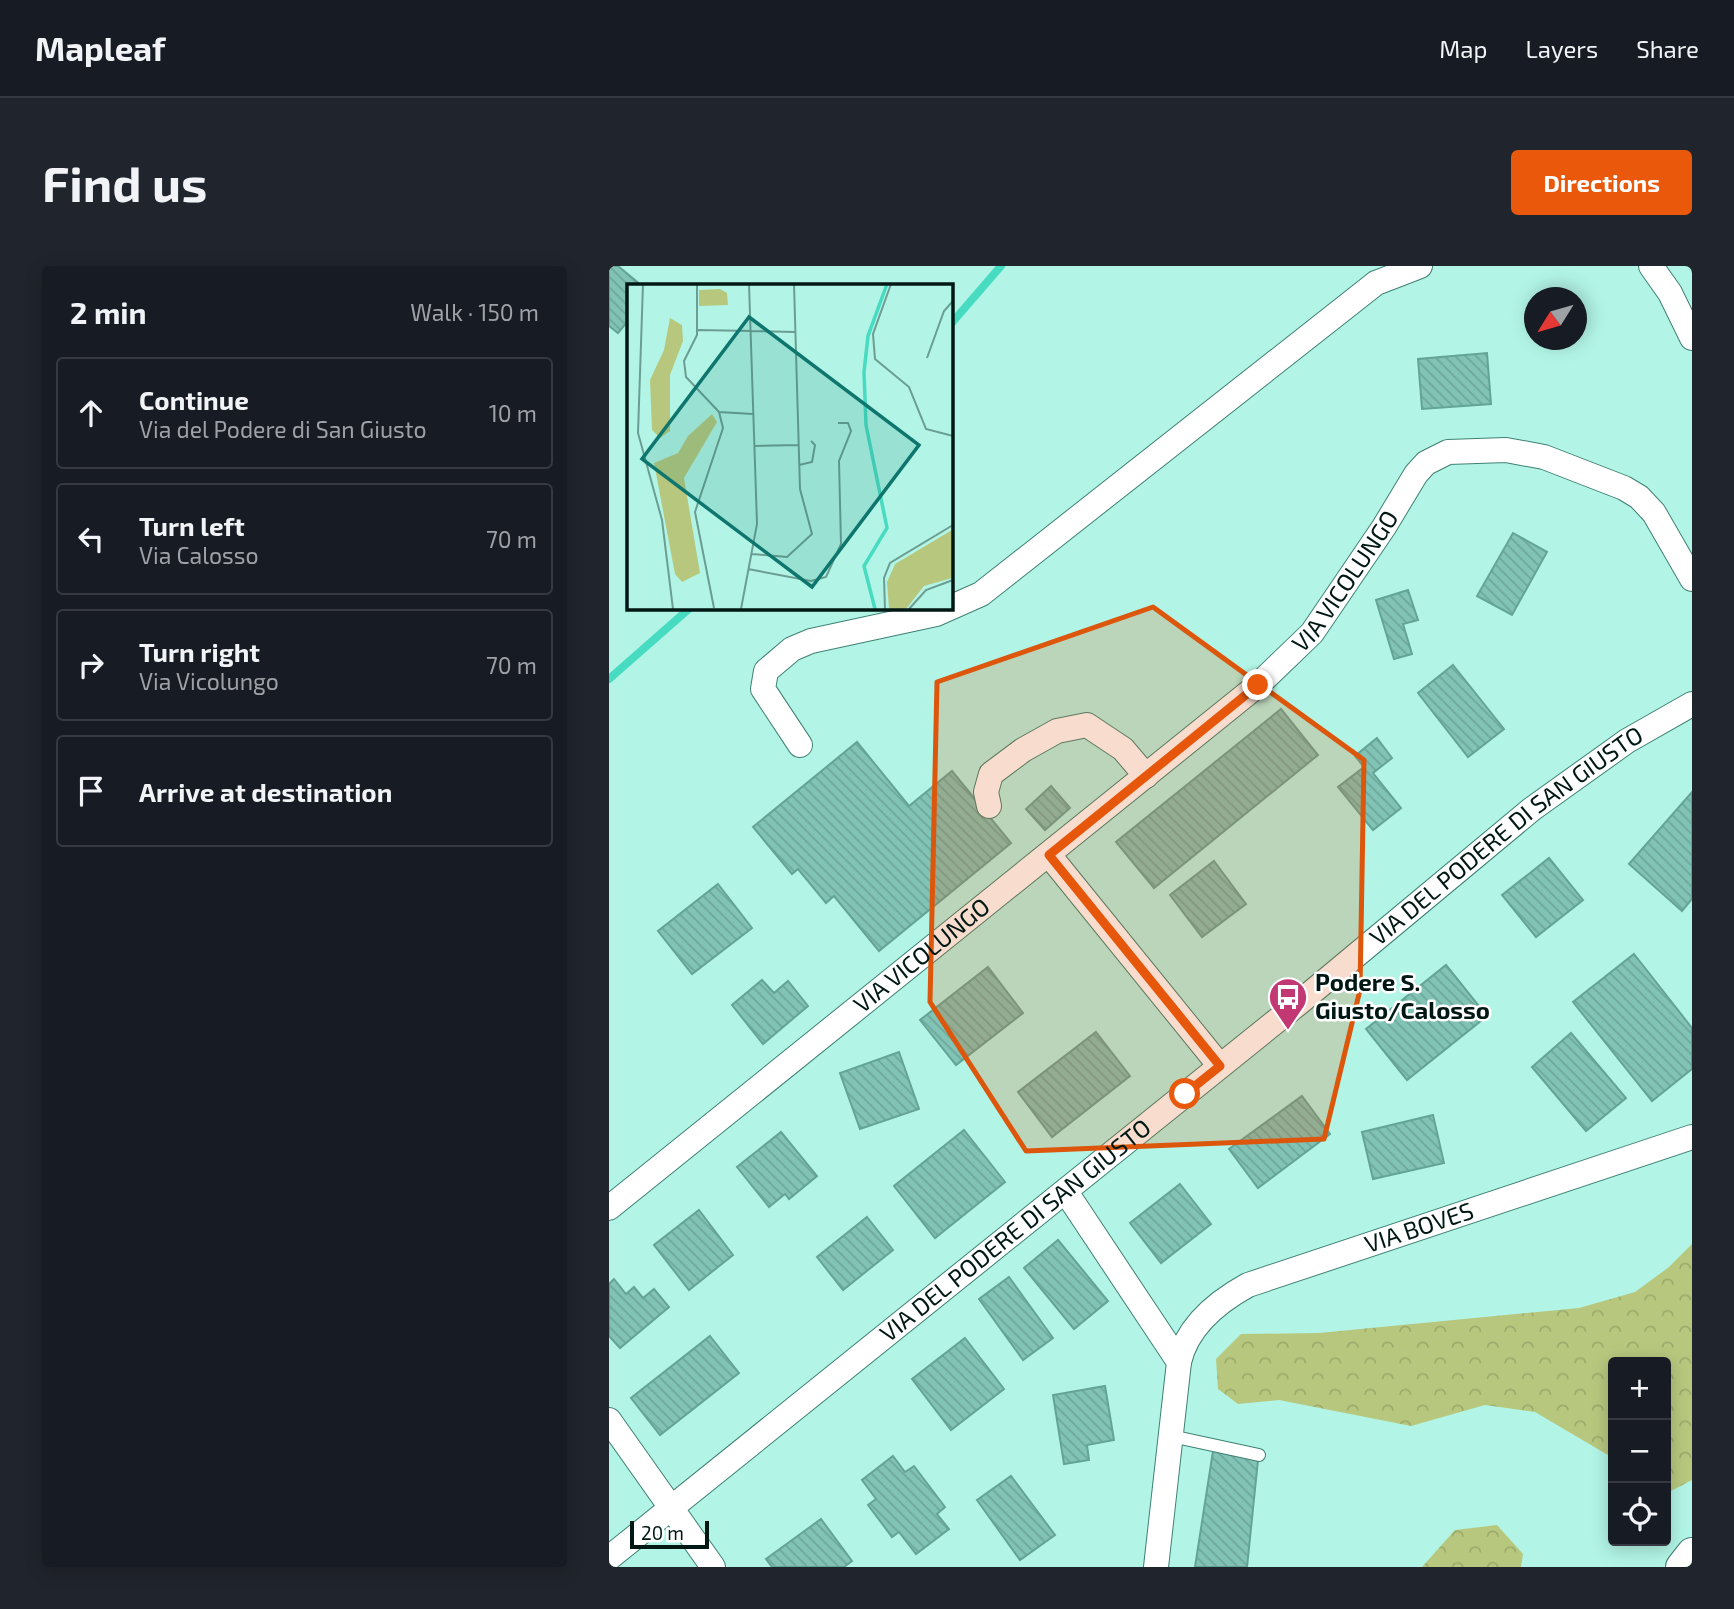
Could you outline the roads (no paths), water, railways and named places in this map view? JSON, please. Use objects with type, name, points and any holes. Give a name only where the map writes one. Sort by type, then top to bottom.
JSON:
[{"type":"street","points":[[952,607],[981,594],[1376,283],[1420,266]]},
{"type":"street","points":[[1651,266],[1670,293],[1692,338]]},
{"type":"street","name":"VIA VICOLUNGO","points":[[609,1208],[1258,685],[1312,634],[1416,474],[1426,463],[1448,452],[1506,450],[1544,457],[1624,488],[1639,497],[1654,513],[1692,579]]},
{"type":"street","points":[[800,745],[763,689],[766,671],[792,649],[811,641],[936,614],[947,609]]},
{"type":"street","name":"VIA DEL PODERE DI SAN GIUSTO","points":[[609,1558],[876,1341],[1066,1192],[1532,809],[1618,747],[1692,704]]},
{"type":"street","points":[[989,806],[986,792],[991,774],[1023,750],[1057,732],[1087,725],[1123,749],[1146,776]]},
{"type":"street","points":[[1049,855],[1220,1066]]},
{"type":"street","name":"VIA BOVES","points":[[1156,1567],[1179,1362],[1185,1343],[1202,1320],[1224,1300],[1248,1285],[1692,1137]]},
{"type":"street","points":[[1066,1192],[1179,1362]]},
{"type":"street","points":[[609,1420],[713,1567]]},
{"type":"street","points":[[1681,1567],[1692,1553]]},
{"type":"lane","points":[[1171,1436],[1259,1455]]},
{"type":"waterway","points":[[952,323],[1001,266]]},
{"type":"waterway","points":[[609,679],[689,609]]},
{"type":"place","name":"Podere S. Giusto/Calosso","points":[[1288,1031]]}]
